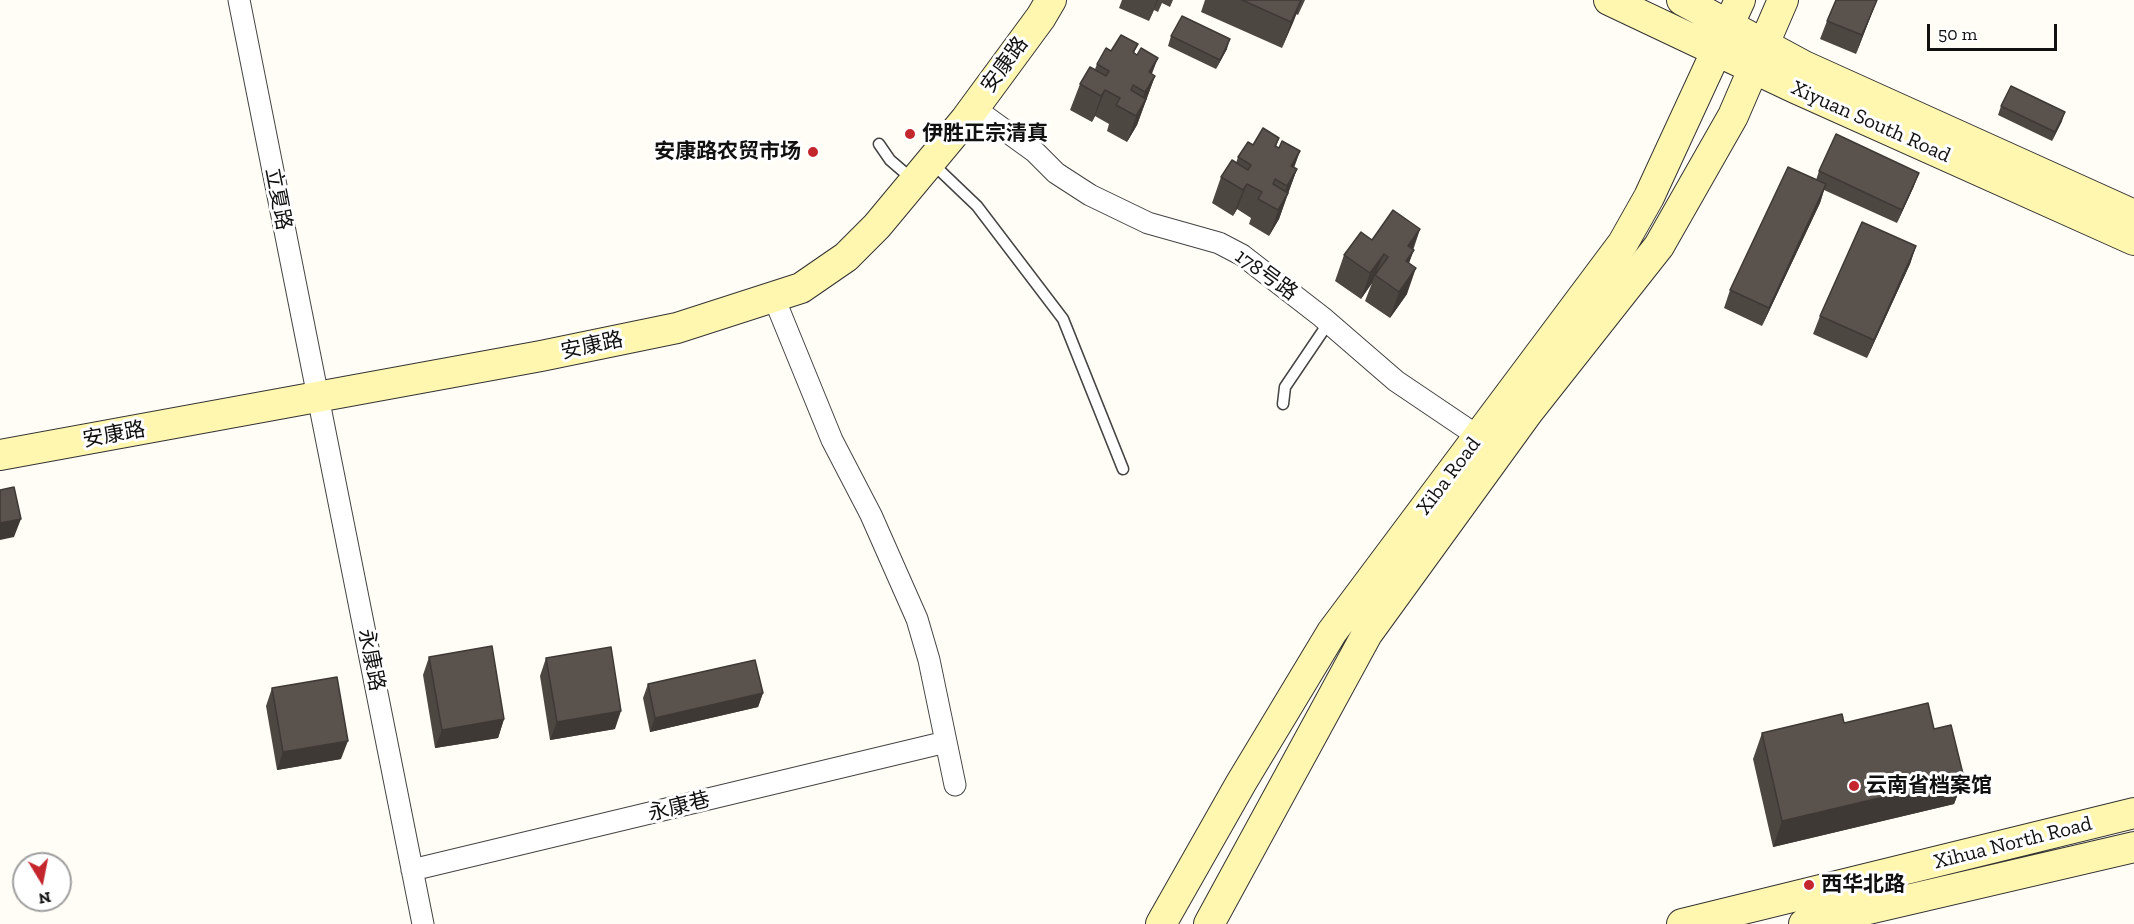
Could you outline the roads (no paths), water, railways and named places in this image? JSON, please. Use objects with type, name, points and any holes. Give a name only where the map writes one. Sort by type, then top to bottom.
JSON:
[{"type":"main road","name":"安康路","points":[[0,455],[541,356],[677,328],[801,288],[846,257],[877,226],[974,108],[1051,0]]},
{"type":"main road","name":"Xiyuan South Road","points":[[1609,0],[1729,25]]},
{"type":"main road","name":"Xiyuan South Road","points":[[1682,0],[1729,25],[1795,88],[2134,240]]},
{"type":"main road","name":"Xiba Road","points":[[1209,924],[1368,634],[1528,411],[1659,246],[1733,116],[1784,0]]},
{"type":"main road","name":"Xiba Road","points":[[1161,924],[1241,783],[1332,632],[1623,243],[1649,197],[1729,25]]},
{"type":"main road","name":"Xiyuan South Road","points":[[1760,57],[2134,215]]},
{"type":"main road","name":"Xihua North Road","points":[[1682,924],[2134,813]]},
{"type":"main road","name":"Xihua North Road","points":[[1810,923],[2134,847]]},
{"type":"main road","points":[[1236,875],[1233,893],[1236,924]]},
{"type":"street","name":"立夏路","points":[[240,0],[317,397]]},
{"type":"street","name":"178号路","points":[[974,108],[1035,152],[1056,173],[1090,195],[1148,223],[1219,243],[1242,255],[1329,322],[1396,381],[1479,437]]},
{"type":"street","points":[[774,298],[832,440],[871,515],[914,609],[929,660],[955,785]]},
{"type":"street","name":"永康路","points":[[317,397],[423,924]]},
{"type":"street","name":"永康巷","points":[[412,870],[946,742]]},
{"type":"lane","points":[[879,144],[890,160],[923,171],[977,206],[1064,319],[1123,469]]},
{"type":"lane","points":[[1283,404],[1285,387],[1329,322]]},
{"type":"place","name":"伊胜正宗清真","points":[[910,134]]},
{"type":"place","name":"安康路农贸市场","points":[[813,152]]},
{"type":"place","name":"云南省档案馆","points":[[1854,786]]},
{"type":"place","name":"西华北路","points":[[1809,885]]}]
